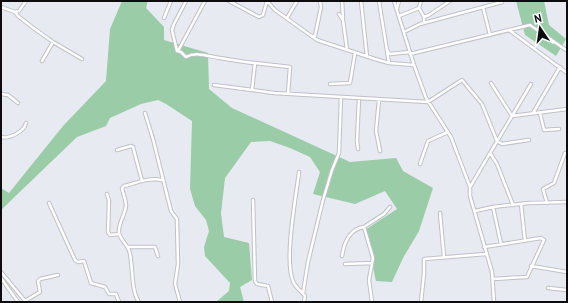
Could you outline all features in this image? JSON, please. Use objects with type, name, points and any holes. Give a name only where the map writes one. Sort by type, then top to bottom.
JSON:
[{"type":"street","points":[[16,12],[19,11],[26,1]]},
{"type":"street","points":[[164,18],[171,1]]},
{"type":"street","points":[[186,1],[172,30],[177,51],[186,57],[191,54],[206,55],[290,67],[288,94]]},
{"type":"street","points":[[178,51],[205,1]]},
{"type":"street","points":[[229,1],[259,17],[263,15],[267,1],[275,10],[317,40],[367,57],[389,62],[414,65]]},
{"type":"street","points":[[287,18],[297,1]]},
{"type":"street","points":[[311,36],[315,36],[321,7],[320,1]]},
{"type":"street","points":[[342,1],[342,20],[347,50]]},
{"type":"street","points":[[360,1],[367,57]]},
{"type":"street","points":[[380,1],[389,62]]},
{"type":"street","points":[[394,1],[414,65],[428,102],[451,137],[470,187],[470,196],[493,279],[494,302]]},
{"type":"street","points":[[396,8],[399,1]]},
{"type":"street","points":[[421,1],[420,8],[424,17],[424,23]]},
{"type":"street","points":[[424,17],[450,1]]},
{"type":"street","points":[[404,32],[424,23],[502,2]]},
{"type":"street","points":[[1,7],[16,12],[27,24],[53,42],[82,59]]},
{"type":"street","points":[[483,7],[490,35]]},
{"type":"street","points":[[399,16],[420,8]]},
{"type":"street","points":[[339,14],[342,20]]},
{"type":"street","points":[[387,50],[390,54],[410,53],[530,25],[566,50]]},
{"type":"street","points":[[509,30],[567,73]]},
{"type":"street","points":[[42,61],[53,42]]},
{"type":"street","points":[[330,84],[350,83],[356,53]]},
{"type":"street","points":[[252,90],[255,63]]},
{"type":"street","points":[[533,114],[560,67]]},
{"type":"street","points":[[214,85],[274,93],[428,102],[462,80],[482,104],[497,140],[502,144],[528,140]]},
{"type":"street","points":[[491,83],[512,116]]},
{"type":"street","points":[[470,187],[530,84]]},
{"type":"street","points":[[1,94],[8,95],[18,103]]},
{"type":"street","points":[[303,293],[308,262],[323,200],[339,153],[341,97]]},
{"type":"street","points":[[358,149],[359,98]]},
{"type":"street","points":[[379,100],[376,130],[380,151]]},
{"type":"street","points":[[512,116],[567,109]]},
{"type":"street","points":[[145,113],[153,139],[170,211],[178,222],[178,264],[175,284],[180,302]]},
{"type":"street","points":[[540,113],[544,130],[559,129]]},
{"type":"street","points":[[1,137],[6,138],[18,132],[23,129],[26,123]]},
{"type":"street","points":[[420,164],[428,141],[448,132]]},
{"type":"street","points":[[117,150],[131,146],[133,147],[142,181]]},
{"type":"street","points":[[548,203],[543,189],[554,183],[565,153]]},
{"type":"street","points":[[490,154],[497,164],[513,205]]},
{"type":"street","points":[[299,172],[291,241],[290,266],[293,281],[303,293],[305,298],[304,302]]},
{"type":"street","points":[[140,302],[134,292],[128,247],[119,234],[119,224],[126,207],[122,188],[124,186],[142,181],[153,179],[162,180]]},
{"type":"street","points":[[107,194],[109,201],[109,234],[119,234]]},
{"type":"street","points":[[253,200],[255,281],[257,284],[268,286],[272,302]]},
{"type":"street","points":[[475,211],[493,207],[521,204],[567,202]]},
{"type":"street","points":[[49,203],[75,260],[78,262],[84,260],[91,283],[105,287],[109,294],[116,294],[119,302]]},
{"type":"street","points":[[521,204],[525,241]]},
{"type":"street","points":[[342,256],[346,240],[350,234],[384,214],[390,207]]},
{"type":"street","points":[[493,207],[501,244]]},
{"type":"street","points":[[440,213],[444,257]]},
{"type":"street","points":[[364,227],[372,258],[369,280],[372,302]]},
{"type":"street","points":[[484,246],[540,238],[544,240],[527,277],[493,279]]},
{"type":"street","points":[[128,247],[155,247],[158,256]]},
{"type":"street","points":[[421,302],[424,259],[486,254]]},
{"type":"street","points":[[345,264],[372,263]]},
{"type":"street","points":[[531,266],[567,272]]},
{"type":"street","points":[[1,272],[26,301],[40,292],[38,281],[40,279],[58,275]]},
{"type":"street","points":[[1,278],[18,302]]},
{"type":"street","points":[[548,288],[567,290]]},
{"type":"green space","points":[[122,1],[148,1],[146,8],[164,27],[164,40],[208,53],[209,89],[232,108],[350,162],[396,158],[403,171],[433,188],[419,231],[403,258],[392,282],[376,281],[365,230],[397,209],[385,191],[355,204],[313,194],[320,172],[310,157],[270,141],[251,142],[225,178],[221,213],[224,237],[249,243],[252,280],[240,287],[244,302],[216,302],[229,291],[230,283],[205,256],[204,247],[209,231],[206,220],[195,206],[190,189],[192,121],[158,100],[141,104],[110,118],[106,126],[77,137],[1,210],[1,188],[9,193],[63,126],[106,81],[110,29]]},
{"type":"green space","points":[[516,1],[544,1],[549,25],[566,39],[556,56],[525,35]]}]
